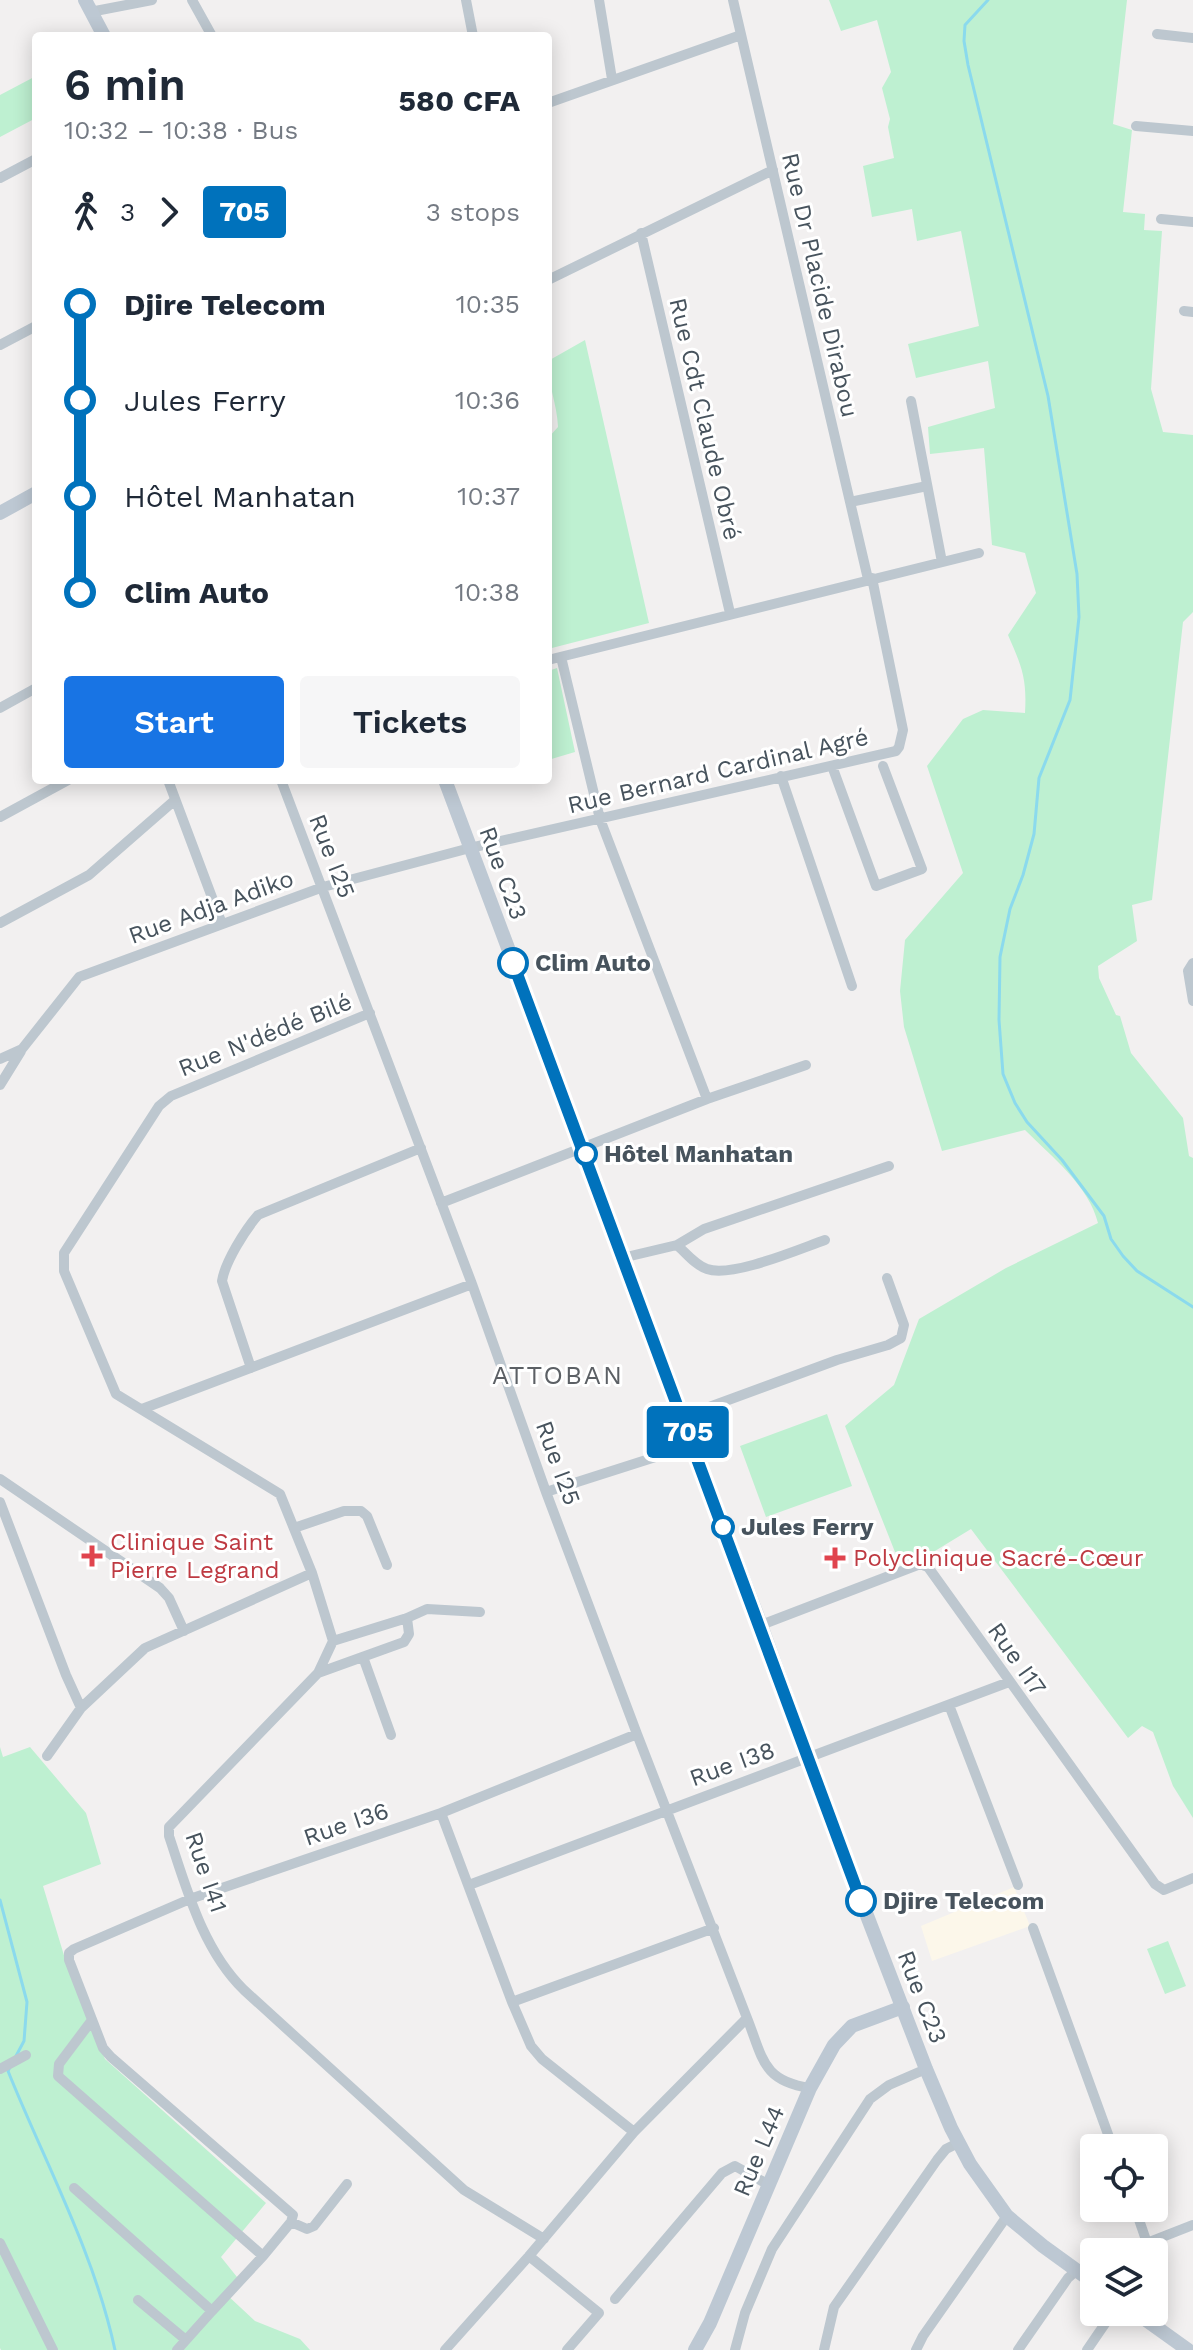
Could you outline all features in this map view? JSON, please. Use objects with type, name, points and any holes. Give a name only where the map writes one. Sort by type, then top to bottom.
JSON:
[{"type":"street","points":[[102,32],[88,6],[152,0]]},
{"type":"street","points":[[192,0],[210,32]]},
{"type":"street","points":[[466,0],[472,32]]},
{"type":"street","points":[[599,0],[612,79]]},
{"type":"street","name":"Rue Dr Placide Dirabou","points":[[733,0],[870,579]]},
{"type":"street","points":[[1157,34],[1193,38]]},
{"type":"street","points":[[552,102],[741,35]]},
{"type":"street","points":[[1136,126],[1193,131]]},
{"type":"street","points":[[0,178],[32,161]]},
{"type":"street","points":[[552,278],[773,170]]},
{"type":"street","points":[[1161,219],[1193,222]]},
{"type":"street","name":"Rue Cdt Claude Obré","points":[[641,233],[730,613]]},
{"type":"street","points":[[0,345],[32,328]]},
{"type":"street","points":[[911,401],[942,562]]},
{"type":"street","points":[[850,502],[927,486]]},
{"type":"street","points":[[0,513],[32,495]]},
{"type":"street","points":[[552,659],[979,553]]},
{"type":"street","name":"Rue Bernard Cardinal Agré","points":[[470,848],[896,751],[903,730],[870,579]]},
{"type":"street","points":[[561,657],[600,819],[707,1099]]},
{"type":"street","points":[[0,708],[32,690]]},
{"type":"street","points":[[832,766],[876,886],[922,869],[883,766]]},
{"type":"street","points":[[781,776],[852,986]]},
{"type":"street","points":[[0,817],[61,784]]},
{"type":"street","points":[[169,784],[222,924]]},
{"type":"street","name":"Rue I25","points":[[283,784],[472,1284],[637,1734],[747,2018],[766,2064],[776,2078],[789,2085],[810,2088]]},
{"type":"street","name":"Rue C23","points":[[446,784],[926,2069],[958,2143],[1007,2216],[1080,2274]]},
{"type":"street","points":[[0,923],[89,875],[175,800]]},
{"type":"street","name":"Rue Adja Adiko","points":[[0,1059],[22,1049],[79,977],[323,887],[470,848]]},
{"type":"street","points":[[1193,963],[1188,971],[1193,1001]]},
{"type":"street","name":"Rue N'dédé Bilé","points":[[294,1528],[280,1494],[116,1394],[64,1271],[64,1253],[159,1106],[171,1096],[370,1013]]},
{"type":"street","points":[[0,1085],[22,1049]]},
{"type":"street","points":[[441,1203],[707,1099],[806,1065]]},
{"type":"street","points":[[251,1368],[222,1281],[224,1271],[251,1222],[258,1215],[421,1148]]},
{"type":"street","points":[[622,1258],[677,1245],[704,1229],[889,1166]]},
{"type":"street","points":[[677,1245],[697,1264],[717,1271],[759,1263],[825,1240]]},
{"type":"street","points":[[682,1417],[897,1341],[904,1333],[904,1325],[887,1278]]},
{"type":"street","points":[[142,1409],[472,1284]]},
{"type":"street","points":[[546,1492],[693,1445]]},
{"type":"street","points":[[0,1479],[160,1588],[169,1598],[184,1631]]},
{"type":"street","points":[[0,1502],[81,1708]]},
{"type":"street","points":[[387,1565],[367,1516],[361,1511],[344,1511],[294,1528],[333,1641],[427,1609],[480,1612]]},
{"type":"street","name":"Rue I17","points":[[761,1625],[924,1564],[1158,1887],[1164,1890],[1193,1878]]},
{"type":"street","points":[[47,1756],[81,1708],[145,1648],[312,1573]]},
{"type":"street","points":[[318,1673],[404,1642],[409,1634],[407,1618]]},
{"type":"street","name":"Rue I41","points":[[333,1641],[318,1673],[169,1827],[169,1836],[190,1899],[218,1959],[230,1976],[464,2190],[544,2239]]},
{"type":"street","points":[[363,1657],[391,1735]]},
{"type":"street","name":"Rue I38","points":[[469,1885],[1009,1682]]},
{"type":"street","points":[[949,1705],[1018,1885]]},
{"type":"street","name":"Rue I36","points":[[92,2020],[69,1953],[190,1899],[441,1813],[637,1734]]},
{"type":"street","points":[[441,1813],[531,2046],[542,2059],[634,2132]]},
{"type":"street","points":[[512,2002],[714,1928]]},
{"type":"street","points":[[1033,1928],[1108,2134]]},
{"type":"street","name":"Rue L44","points":[[695,2350],[710,2323],[810,2088],[834,2045],[852,2026],[903,2007]]},
{"type":"street","points":[[445,2350],[634,2132],[747,2018]]},
{"type":"street","points":[[92,2020],[103,2048],[111,2057],[293,2215],[291,2222],[263,2256],[177,2350]]},
{"type":"street","points":[[92,2020],[59,2064],[58,2076],[263,2256]]},
{"type":"street","points":[[0,2069],[26,2055]]},
{"type":"street","points":[[735,2350],[745,2313],[772,2249],[870,2099],[889,2085],[926,2069]]},
{"type":"street","points":[[824,2350],[834,2307],[937,2160],[946,2149],[958,2143]]},
{"type":"street","points":[[615,2299],[722,2173],[735,2166],[769,2185]]},
{"type":"street","points":[[291,2222],[307,2229],[314,2226],[347,2184]]},
{"type":"street","points":[[74,2188],[212,2311]]},
{"type":"street","points":[[916,2350],[1007,2216]]},
{"type":"street","points":[[1160,2238],[1193,2225]]},
{"type":"street","points":[[0,2243],[53,2350]]},
{"type":"street","points":[[529,2256],[599,2313],[567,2350]]},
{"type":"street","points":[[1018,2350],[1068,2278],[1080,2269]]},
{"type":"street","points":[[138,2300],[186,2340]]},
{"type":"street","points":[[1087,2350],[1103,2326]]},
{"type":"street","points":[[1155,2326],[1188,2350]]},
{"type":"shaded area","points":[[1014,1887],[1030,1926],[932,1961],[921,1926]]},
{"type":"green space","points":[[829,0],[1127,0],[1113,124],[1132,130],[1123,212],[1145,214],[1144,230],[1162,231],[1151,389],[1163,432],[1193,435],[1193,612],[1183,622],[1152,900],[1132,905],[1137,941],[1098,966],[1099,978],[1116,1015],[1120,1016],[1131,1053],[1183,1118],[1189,1156],[1193,1158],[1193,1818],[1173,1786],[1153,1732],[1142,1726],[1128,1738],[971,1529],[930,1554],[895,1552],[845,1426],[894,1385],[919,1319],[1006,1268],[1098,1223],[1078,1184],[1025,1130],[942,1151],[904,1027],[900,991],[905,940],[963,873],[927,766],[963,719],[983,710],[1025,713],[1022,673],[1008,635],[1036,593],[1025,553],[992,545],[984,448],[930,454],[928,427],[995,408],[988,361],[916,378],[908,344],[979,326],[961,231],[917,241],[912,209],[872,217],[863,166],[894,158],[888,127],[890,119],[882,88],[891,72],[877,20],[841,31]]},
{"type":"green space","points":[[32,78],[32,120],[0,137],[0,95]]},
{"type":"green space","points":[[585,340],[649,623],[552,648],[552,434],[558,427],[552,392],[552,359]]},
{"type":"green space","points":[[557,668],[575,752],[552,759],[552,670]]},
{"type":"green space","points":[[827,1414],[852,1486],[766,1517],[740,1446]]},
{"type":"green space","points":[[0,1747],[3,1757],[30,1747],[86,1813],[101,1864],[43,1886],[66,1962],[105,2059],[266,2203],[221,2257],[241,2282],[226,2294],[255,2321],[300,2339],[310,2350],[1,2350]]},
{"type":"green space","points":[[1168,1941],[1186,1986],[1165,1994],[1147,1949]]},
{"type":"waterway","points":[[988,0],[965,25],[964,41],[1048,396],[1077,574],[1079,617],[1070,700],[1039,778],[1034,834],[1010,909],[1000,957],[999,1020],[1003,1074],[1027,1122],[1062,1160],[1104,1216],[1111,1239],[1123,1256],[1137,1271],[1193,1307]]},
{"type":"waterway","points":[[0,1900],[27,2002],[24,2041],[16,2056]]},
{"type":"waterway","points":[[10,2067],[8,2071],[95,2278],[115,2350]]},
{"type":"bus line","name":"705","points":[[513,963],[861,1901]]},
{"type":"place","name":"Clim Auto","points":[[513,963]]},
{"type":"place","name":"Hôtel Manhatan","points":[[586,1154]]},
{"type":"place","name":"Jules Ferry","points":[[723,1527]]},
{"type":"place","name":"Clinique Saint Pierre Legrand","points":[[92,1556]]},
{"type":"place","name":"Polyclinique Sacré-Cœur","points":[[835,1558]]},
{"type":"place","name":"Djire Telecom","points":[[861,1901]]},
{"type":"district","name":"ATTOBAN","points":[[558,1375]]}]
